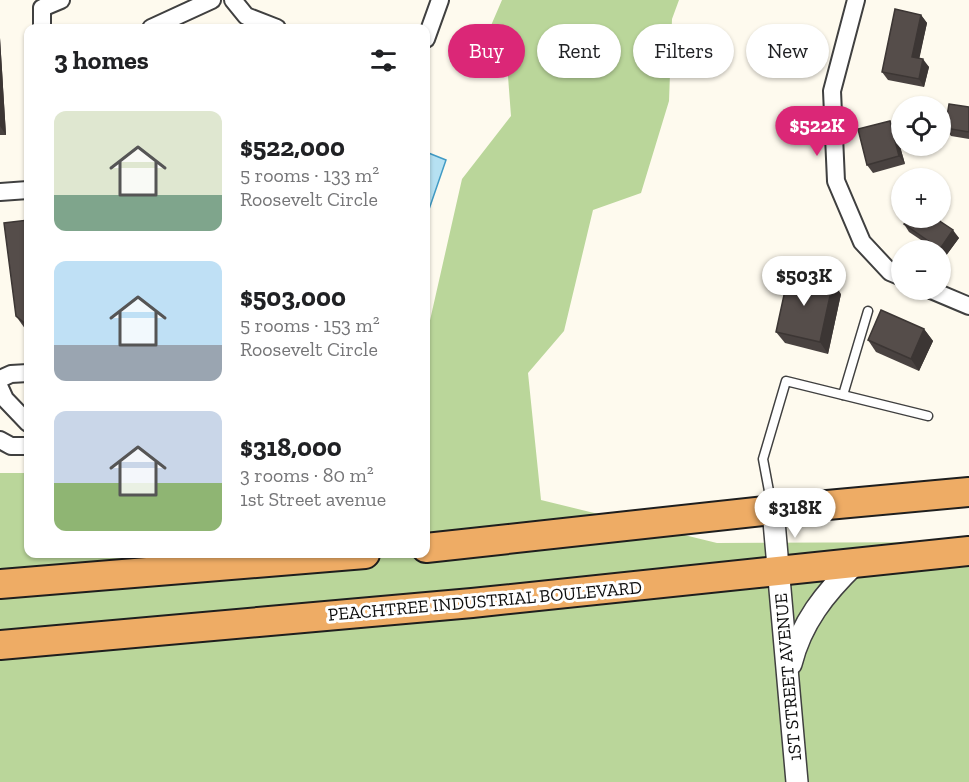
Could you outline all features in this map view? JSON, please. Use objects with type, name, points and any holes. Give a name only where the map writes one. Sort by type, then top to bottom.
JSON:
[{"type":"highway","points":[[430,548],[773,510],[969,492]]},
{"type":"highway","name":"PEACHTREE INDUSTRIAL BOULEVARD","points":[[0,645],[779,573],[969,551]]},
{"type":"highway","points":[[0,584],[316,558]]},
{"type":"street","points":[[42,24],[42,8],[61,0]]},
{"type":"street","points":[[160,24],[212,0]]},
{"type":"street","points":[[233,0],[246,16],[267,24]]},
{"type":"street","points":[[430,28],[440,0]]},
{"type":"street","points":[[856,0],[832,91],[836,181],[862,242],[891,272]]},
{"type":"street","points":[[0,192],[24,190]]},
{"type":"street","points":[[951,298],[969,306]]},
{"type":"street","points":[[0,379],[11,374],[24,373]]},
{"type":"street","points":[[0,388],[5,399],[24,419]]},
{"type":"street","points":[[0,441],[11,446],[24,446]]},
{"type":"street","name":"1ST STREET AVENUE","points":[[773,510],[797,782]]},
{"type":"street","points":[[789,674],[806,623],[830,588],[855,564]]},
{"type":"lane","points":[[843,395],[868,311]]},
{"type":"lane","points":[[773,510],[763,459],[786,381],[928,416]]},
{"type":"green space","points":[[502,0],[679,0],[672,24],[633,24],[633,78],[670,78],[669,101],[641,193],[593,210],[564,331],[528,373],[541,500],[717,543],[969,542],[969,782],[0,782],[0,473],[24,473],[24,558],[430,558],[430,320],[462,179],[511,116],[508,78],[525,78],[525,24],[492,24]]},
{"type":"water","points":[[430,154],[446,160],[430,206]]},
{"type":"building","points":[[895,9],[921,15],[912,57],[923,59],[919,79],[882,72]]},
{"type":"building","points":[[951,104],[969,107],[969,132],[951,129]]},
{"type":"building","points":[[890,121],[891,156],[899,156],[867,165],[858,129]]},
{"type":"building","points":[[24,220],[24,323],[16,316],[4,223]]},
{"type":"building","points":[[910,228],[950,228],[953,230],[946,240],[927,240]]},
{"type":"building","points":[[789,272],[833,282],[820,342],[776,332]]},
{"type":"building","points":[[881,310],[924,329],[911,359],[868,340]]}]
